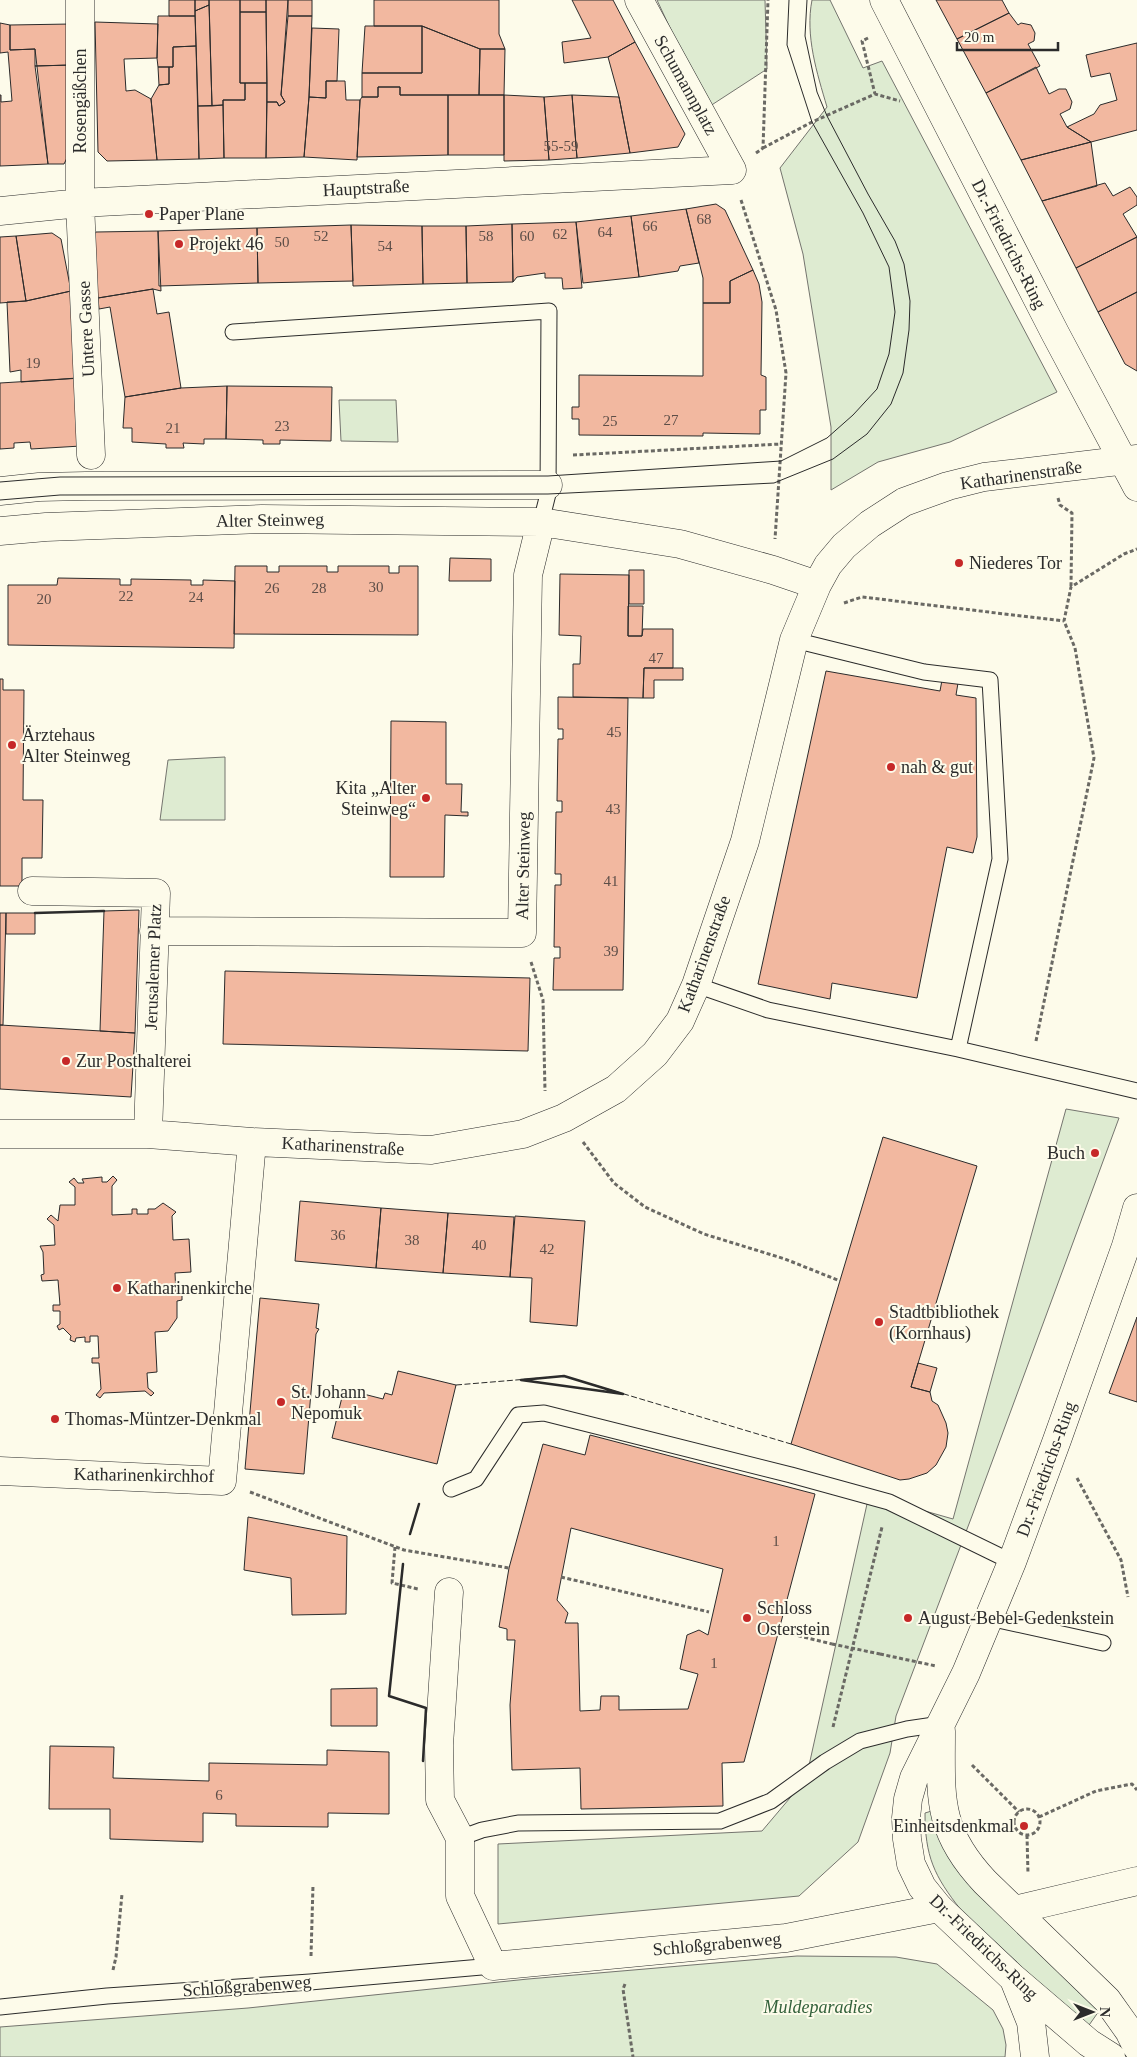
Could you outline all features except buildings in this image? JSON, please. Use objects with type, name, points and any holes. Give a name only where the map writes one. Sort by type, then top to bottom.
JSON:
[{"type":"street","name":"Rosengäßchen","points":[[80,0],[80,203]]},
{"type":"street","name":"Schumannplatz","points":[[639,0],[732,170]]},
{"type":"street","name":"Dr.-Friedrichs-Ring","points":[[884,0],[1055,333],[1130,459],[1137,487]]},
{"type":"street","name":"Hauptstraße","points":[[0,211],[80,203],[732,170]]},
{"type":"street","name":"Untere Gasse","points":[[80,203],[91,455]]},
{"type":"street","name":"Katharinenstraße","points":[[0,1134],[148,1134],[252,1142],[431,1150],[523,1134],[564,1118],[616,1089],[655,1054],[680,1021],[696,985],[745,841],[798,629],[828,565],[844,546],[870,524],[904,502],[948,486],[984,477],[1130,459]]},
{"type":"street","points":[[0,491],[38,487],[86,486],[548,485]]},
{"type":"street","name":"Alter Steinweg","points":[[0,531],[46,527],[262,519],[541,522],[680,544],[773,570],[817,586]]},
{"type":"street","name":"Alter Steinweg","points":[[154,931],[522,933],[528,575],[541,522]]},
{"type":"street","name":"Jerusalemer Platz","points":[[32,892],[156,893],[148,1134]]},
{"type":"street","name":"Katharinenkirchhof","points":[[0,1471],[222,1481],[252,1142]]},
{"type":"street","name":"Dr.-Friedrichs-Ring","points":[[1111,2057],[1088,2043],[1013,1978],[938,1908],[922,1886],[911,1864],[906,1839],[906,1818],[908,1799],[914,1778],[941,1730],[1012,1562],[1131,1248],[1137,1208]]},
{"type":"street","points":[[449,1592],[438,1745],[440,1800],[460,1838],[460,1896],[493,1966]]},
{"type":"street","name":"Dr.-Friedrichs-Ring","points":[[941,1730],[941,1787],[944,1813],[950,1832],[971,1868],[1021,1909],[1106,2000],[1129,2031],[1137,2047]]},
{"type":"street","points":[[1021,1909],[1137,1882]]},
{"type":"street","name":"Schloßgrabenweg","points":[[493,1966],[786,1938],[938,1908]]},
{"type":"street","points":[[1013,1978],[1031,2022],[1035,2057]]},
{"type":"lane","name":"Alter Steinweg","points":[[234,332],[549,311],[548,494],[541,522]]},
{"type":"lane","points":[[798,629],[924,672],[990,680],[1000,859],[958,1050]]},
{"type":"lane","points":[[696,985],[768,1010],[1031,1066],[1137,1091]]},
{"type":"lane","points":[[451,1488],[476,1478],[518,1415],[544,1413],[791,1475],[888,1502],[1012,1562]]},
{"type":"lane","points":[[989,1618],[1103,1643]]},
{"type":"lane","points":[[460,1838],[482,1830],[518,1823],[720,1820],[771,1801],[824,1762],[860,1741],[906,1728],[941,1730]]},
{"type":"lane","name":"Schloßgrabenweg","points":[[0,2007],[107,1996],[310,1982],[493,1966]]},
{"type":"path","points":[[763,148],[768,0]]},
{"type":"path","points":[[874,94],[862,40],[896,24]]},
{"type":"path","points":[[773,570],[786,373],[776,310],[732,170],[763,148],[812,122],[874,94],[941,113]]},
{"type":"path","points":[[1031,1066],[1094,758],[1074,648],[1064,621],[1071,587],[1072,514],[1060,504],[1048,470]]},
{"type":"path","points":[[1071,587],[1124,554],[1137,549]]},
{"type":"path","points":[[798,629],[862,597],[1064,621]]},
{"type":"path","points":[[522,933],[543,1000],[545,1092],[614,1183],[645,1207],[704,1234],[785,1259],[840,1281]]},
{"type":"path","points":[[1057,1440],[1121,1560],[1128,1597]]},
{"type":"path","points":[[222,1481],[404,1550]]},
{"type":"path","points":[[824,1762],[888,1502]]},
{"type":"path","points":[[395,1547],[392,1583],[410,1588]]},
{"type":"path","points":[[561,1577],[709,1612]]},
{"type":"path","points":[[779,1631],[966,1673]]},
{"type":"path","points":[[941,1730],[1020,1812]]},
{"type":"path","points":[[1039,1817],[1096,1791],[1132,1784],[1137,1790]]},
{"type":"path","points":[[1025,1809],[1037,1813],[1040,1826],[1035,1832],[1027,1835],[1020,1832],[1015,1826],[1016,1817],[1020,1812],[1025,1809]]},
{"type":"path","points":[[1021,1909],[1027,1835]]},
{"type":"path","points":[[310,1982],[313,1885]]},
{"type":"path","points":[[107,1996],[116,1958],[122,1894]]},
{"type":"path","points":[[633,2057],[623,1989],[639,1951]]},
{"type":"green space","points":[[657,0],[765,0],[767,69],[707,108]]},
{"type":"green space","points":[[812,0],[830,0],[863,68],[882,61],[1057,392],[950,442],[878,462],[831,490],[831,427],[803,254],[780,168],[827,107],[816,68],[811,41],[810,14]]},
{"type":"green space","points":[[339,400],[396,400],[398,442],[341,441]]},
{"type":"green space","points":[[225,757],[225,820],[160,820],[168,760]]},
{"type":"green space","points":[[1066,1109],[1119,1118],[896,1716],[890,1753],[858,1842],[799,1896],[498,1924],[498,1844],[762,1831],[806,1779],[869,1495],[953,1519]]},
{"type":"green space","points":[[935,1810],[1099,2011],[1087,2028],[961,1910],[944,1887],[929,1854],[925,1828],[925,1813]]},
{"type":"green space","name":"Muldeparadies","points":[[797,1956],[896,1957],[937,1964],[993,2010],[1003,2029],[1006,2045],[1005,2057],[0,2057],[0,2027],[248,2008],[528,1979]]},
{"type":"tram line","points":[[0,482],[60,477],[548,476],[781,461],[827,438],[853,415],[877,389],[889,354],[895,312],[889,267],[863,213],[812,122],[787,45],[789,0]]},
{"type":"tram line","points":[[0,500],[60,495],[548,494],[774,483],[833,459],[867,434],[891,404],[903,373],[909,330],[910,301],[904,264],[895,241],[827,116],[817,92],[805,36],[807,0]]},
{"type":"fence","points":[[456,1385],[564,1376],[791,1444]]},
{"type":"wall","points":[[35,913],[104,911]]},
{"type":"wall","points":[[564,1376],[623,1394],[521,1380],[564,1376]]},
{"type":"wall","points":[[410,1534],[419,1504]]},
{"type":"wall","points":[[403,1564],[389,1696],[426,1708],[423,1761]]},
{"type":"place","name":"Paper Plane","points":[[149,214]]},
{"type":"place","name":"Projekt 46","points":[[179,244]]},
{"type":"place","name":"Niederes Tor","points":[[959,563]]},
{"type":"place","name":"Ärztehaus Alter Steinweg","points":[[12,745]]},
{"type":"place","name":"nah & gut","points":[[891,767]]},
{"type":"place","name":"Kita „Alter Steinweg“","points":[[426,798]]},
{"type":"place","name":"Zur Posthalterei","points":[[66,1061]]},
{"type":"place","name":"Buch","points":[[1095,1153]]},
{"type":"place","name":"Katharinenkirche","points":[[117,1288]]},
{"type":"place","name":"Stadtbibliothek (Kornhaus)","points":[[879,1322]]},
{"type":"place","name":"St. Johann Nepomuk","points":[[281,1402]]},
{"type":"place","name":"Thomas-Müntzer-Denkmal","points":[[55,1419]]},
{"type":"place","name":"Schloss Osterstein","points":[[747,1618]]},
{"type":"place","name":"August-Bebel-Gedenkstein","points":[[908,1618]]},
{"type":"place","name":"Einheitsdenkmal","points":[[1024,1826]]}]
